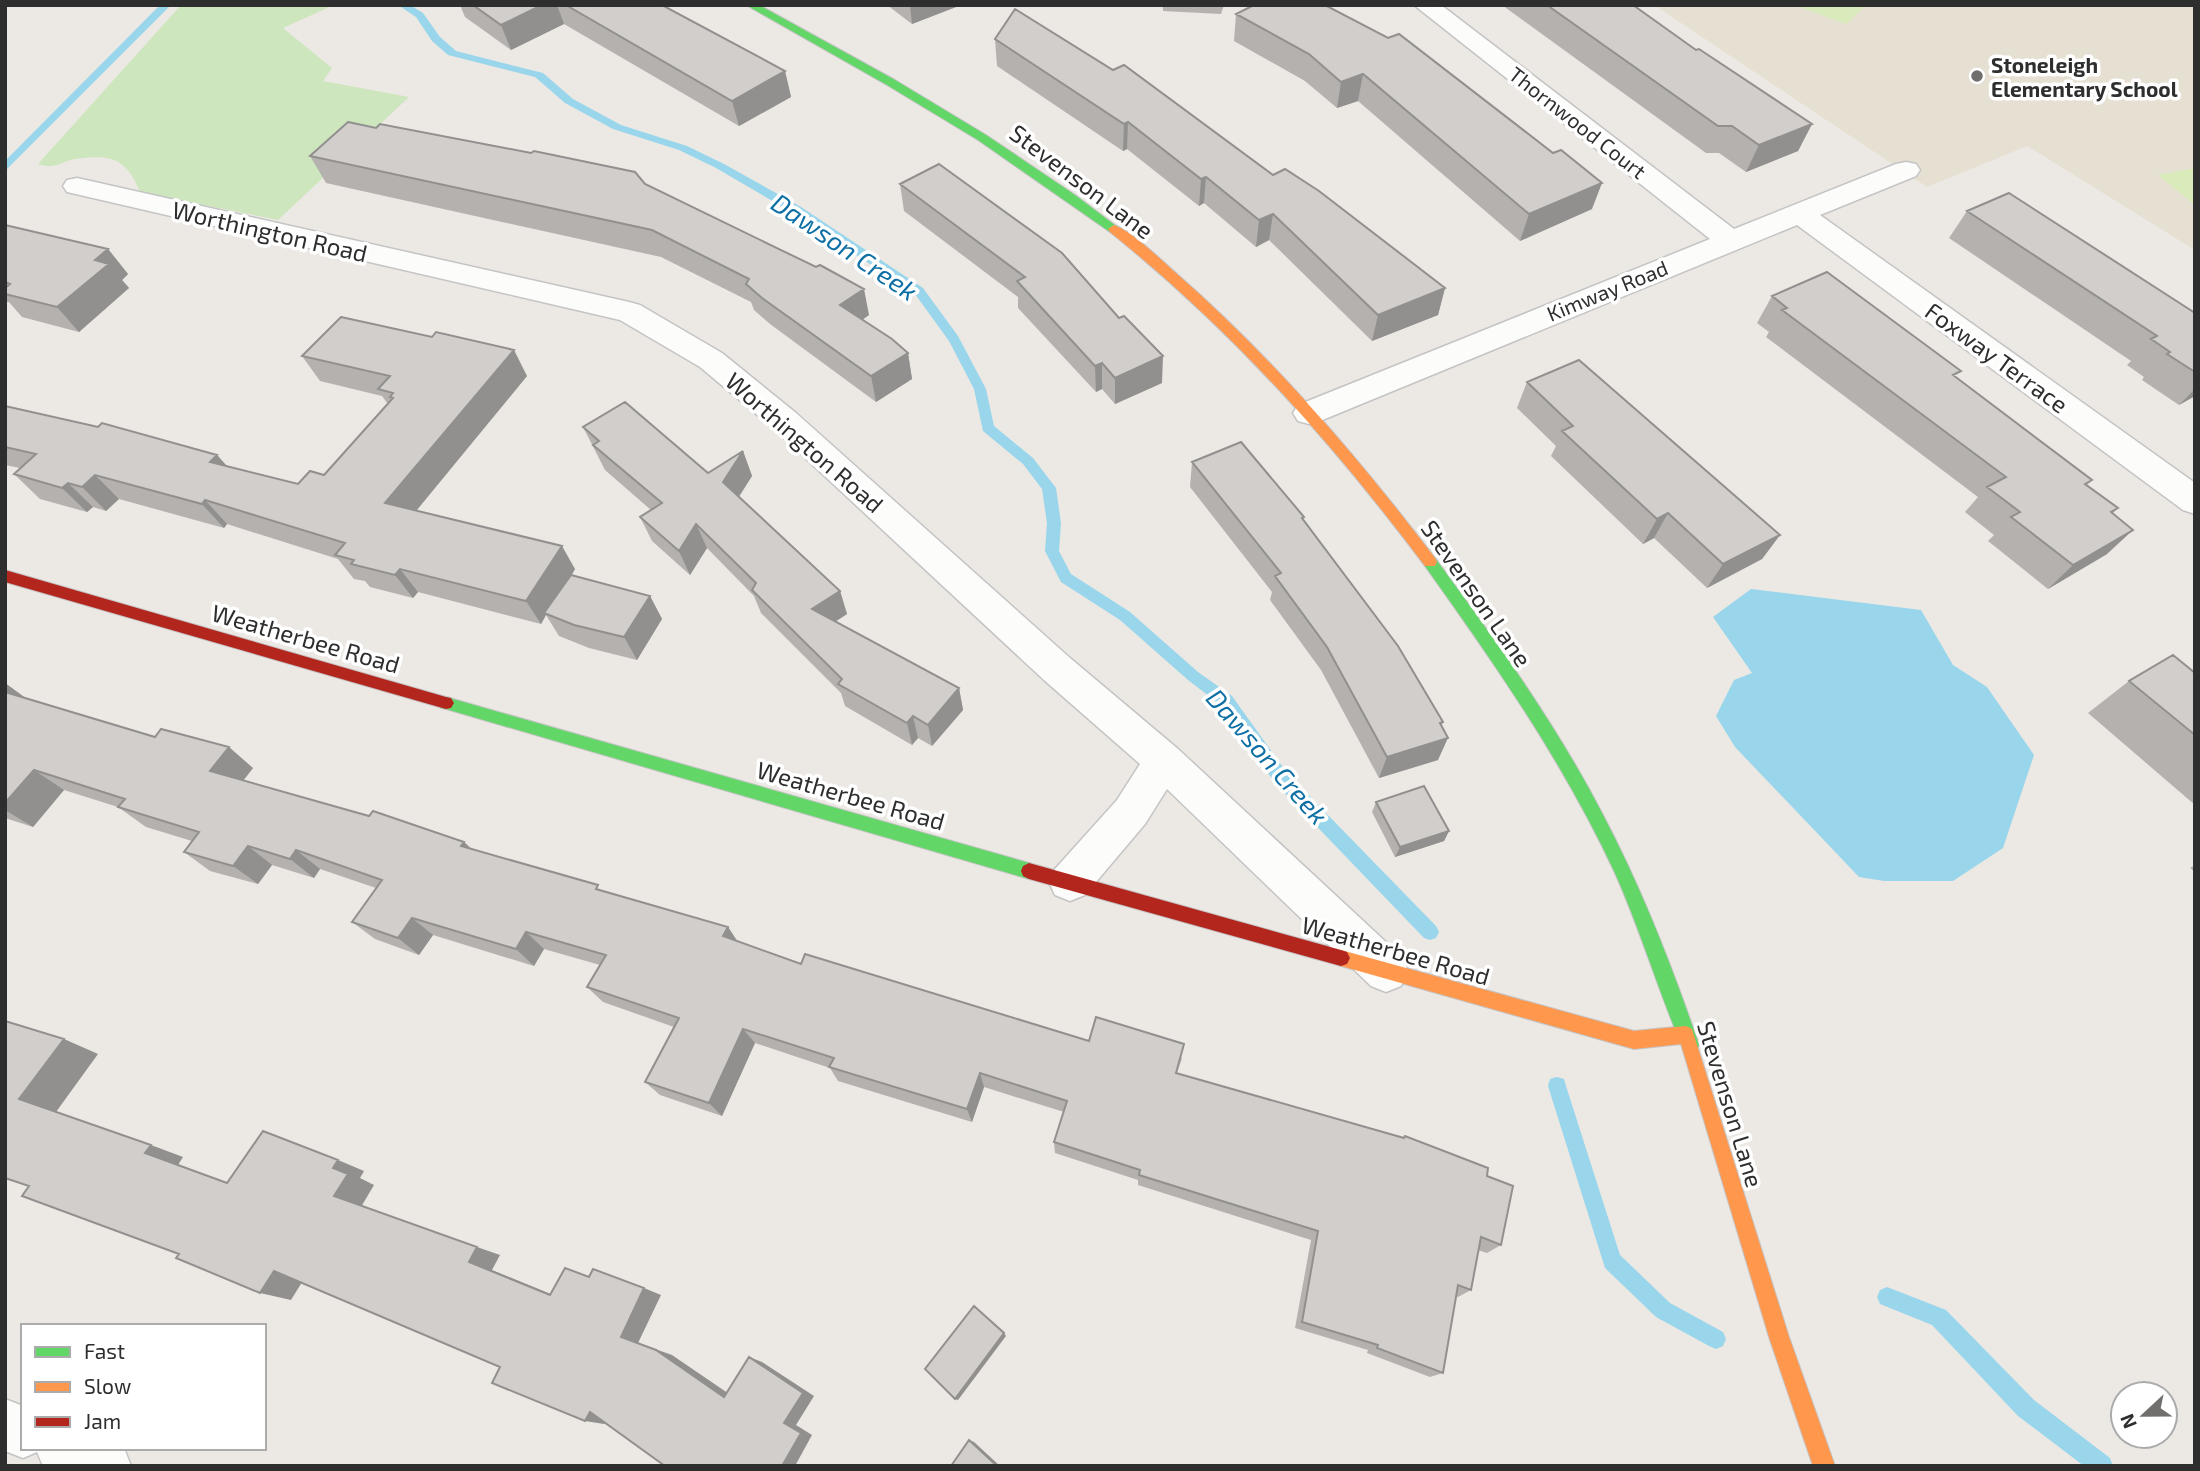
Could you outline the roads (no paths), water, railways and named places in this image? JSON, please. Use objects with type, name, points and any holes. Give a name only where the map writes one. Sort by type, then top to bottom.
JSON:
[{"type":"street","name":"Stevenson Lane","points":[[751,5],[932,104],[1059,188],[1119,234],[1198,302],[1309,413],[1352,462],[1437,571],[1562,758],[1624,877],[1655,949],[1686,1035],[1786,1359],[1824,1466]]},
{"type":"street","name":"Thornwood Court","points":[[1426,5],[1730,240]]},
{"type":"street","name":"Kimway Road","points":[[1309,413],[1906,170]]},
{"type":"street","name":"Worthington Road","points":[[77,186],[629,312],[711,360],[785,421],[1056,669],[1164,761],[1386,971]]},
{"type":"street","name":"Foxway Terrace","points":[[1799,213],[2195,501]]},
{"type":"street","name":"Weatherbee Road","points":[[5,576],[1070,882],[1634,1040],[1686,1035]]},
{"type":"street","points":[[1070,882],[1131,812],[1164,761]]},
{"type":"street","points":[[67,1450],[105,1466]]},
{"type":"water","points":[[1751,589],[1921,610],[1953,665],[1987,687],[2034,755],[2003,848],[1953,881],[1884,881],[1859,877],[1735,747],[1716,716],[1734,680],[1752,673],[1713,617]]},
{"type":"waterway","points":[[5,168],[166,5]]},
{"type":"waterway","name":"Dawson Creek","points":[[403,5],[420,15],[436,39],[452,53],[539,75],[569,101],[617,127],[683,148],[720,166],[797,210],[919,291],[954,339],[980,389],[988,428],[1028,461],[1049,488],[1054,523],[1052,551],[1066,578],[1125,616],[1193,676],[1227,701],[1281,778],[1430,932]]},
{"type":"waterway","name":"Dawson Creek","points":[[1557,1086],[1612,1261],[1663,1310],[1716,1339]]},
{"type":"waterway","name":"Dawson Creek","points":[[1887,1297],[1939,1317],[2026,1408],[2102,1466]]},
{"type":"place","name":"Stoneleigh Elementary School","points":[[1977,76]]}]
